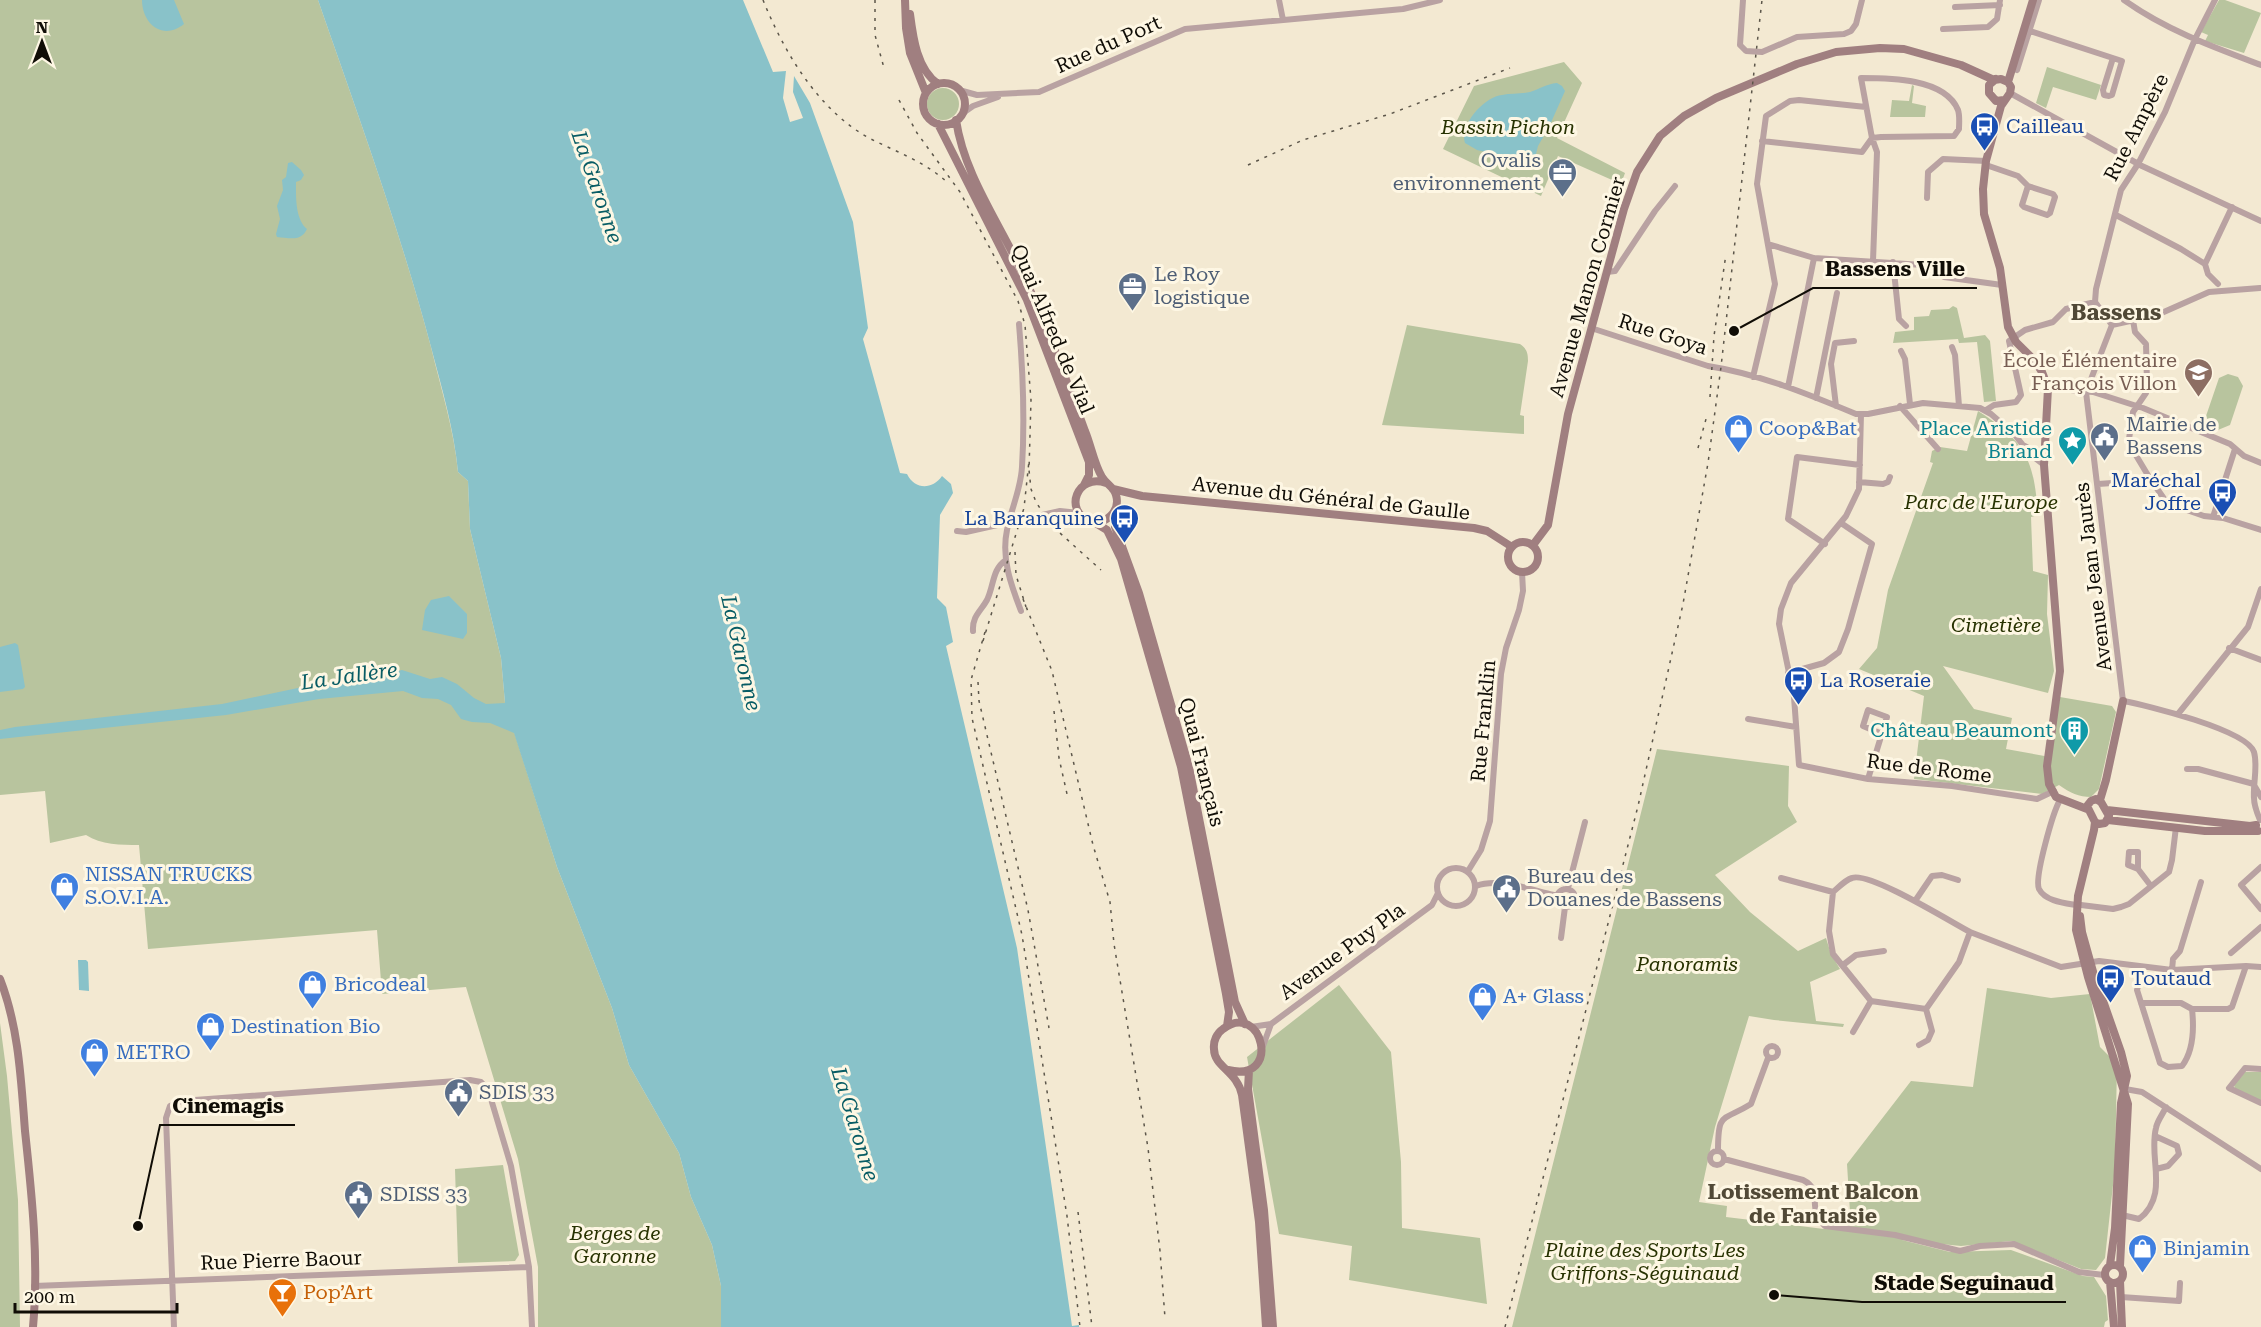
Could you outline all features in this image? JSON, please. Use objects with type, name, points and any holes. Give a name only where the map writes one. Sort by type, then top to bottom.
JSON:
[{"type":"street","points":[[907,0],[921,61],[928,75],[938,84]]},
{"type":"street","points":[[907,0],[906,27],[910,53],[926,93]]},
{"type":"street","points":[[1279,0],[1283,20]]},
{"type":"street","name":"Rue du Port","points":[[959,90],[972,95],[1030,94],[1048,89],[1185,29],[1403,9],[1440,0]]},
{"type":"street","points":[[1743,0],[1740,45],[1746,51],[1762,52],[1797,37],[1838,35],[1851,31],[1856,24],[1862,0]]},
{"type":"street","points":[[1994,127],[1993,99],[1989,93],[1991,83],[2005,72],[2027,30],[2033,0]]},
{"type":"street","points":[[1991,83],[2013,74],[2039,0]]},
{"type":"street","points":[[2124,0],[2147,16],[2195,39],[2261,65]]},
{"type":"street","name":"Rue Ampère","points":[[2095,302],[2096,289],[2121,190],[2138,164],[2165,112],[2195,39],[2215,0]]},
{"type":"street","points":[[1943,29],[1988,27],[1997,19],[2000,2],[1955,7]]},
{"type":"street","points":[[2027,30],[2113,58],[2122,61],[2112,95],[2107,96],[2103,90],[2113,58]]},
{"type":"street","name":"Avenue Manon Cormier","points":[[1533,545],[1548,525],[1562,439],[1630,189],[1645,157],[1660,136],[1697,107],[1797,64],[1836,52],[1880,48],[1904,49],[1951,63],[1991,83]]},
{"type":"street","points":[[2016,50],[2011,87],[1994,127],[1986,163],[1983,189],[1984,213],[1997,253],[2008,327],[2013,338],[2035,361],[2048,388],[2044,465],[2060,671],[2047,766],[2049,784],[2060,800],[2081,805],[2100,800],[2123,701],[2178,714],[2248,743],[2255,756],[2254,800],[2259,826]]},
{"type":"street","points":[[1872,138],[1954,136],[1959,129],[1958,111],[1946,94],[1922,84],[1894,78],[1861,78],[1872,138],[1877,152],[1873,261]]},
{"type":"street","points":[[938,84],[949,84],[959,90],[965,104],[963,113],[956,120],[945,125],[928,118],[923,102],[926,93],[938,84]]},
{"type":"street","name":"Rue du Port","points":[[963,113],[973,106],[1004,95]]},
{"type":"street","points":[[1993,99],[2007,97],[2138,164],[2261,220]]},
{"type":"street","points":[[1753,377],[1775,284],[1757,184],[1766,116],[1790,101],[1799,100],[1866,107]]},
{"type":"street","name":"Quai Alfred de Vial","points":[[956,120],[963,154],[1032,294],[1100,473],[1110,486]]},
{"type":"street","name":"Quai Alfred de Vial","points":[[938,124],[976,202],[1009,261],[1035,319],[1089,462],[1089,475],[1084,485]]},
{"type":"street","points":[[1762,141],[1862,152],[1872,138]]},
{"type":"street","points":[[1927,198],[1928,172],[1943,159],[1986,163],[2018,176],[2028,186],[2053,194],[2055,197],[2050,213],[2047,215],[2022,205],[2028,186]]},
{"type":"street","points":[[1608,272],[1613,273],[1674,186]]},
{"type":"street","points":[[2218,284],[2208,274],[2205,264],[2232,207]]},
{"type":"street","points":[[2116,215],[2205,264]]},
{"type":"street","points":[[1768,244],[1814,258],[1923,266],[1944,277],[2002,285]]},
{"type":"street","points":[[1614,245],[1620,253],[1627,253]]},
{"type":"street","points":[[1788,387],[1814,258]]},
{"type":"street","points":[[1893,262],[1899,319],[1906,326]]},
{"type":"street","points":[[2112,325],[2170,310],[2209,292],[2261,288]]},
{"type":"street","points":[[1816,398],[1837,293]]},
{"type":"street","points":[[1986,410],[1994,405],[2016,402],[2021,395],[2009,341],[2013,338],[2025,330],[2053,321],[2066,309],[2095,302],[2112,325]]},
{"type":"street","points":[[2133,320],[2135,332],[2146,344],[2146,393],[2136,406],[2130,420],[2129,439],[2131,447],[2149,477],[2167,503],[2261,530]]},
{"type":"street","points":[[1019,324],[1024,400],[1022,467],[1020,485],[1005,544],[1006,560],[1022,611]]},
{"type":"street","points":[[2086,392],[2112,325]]},
{"type":"street","name":"Rue Goya","points":[[1591,328],[1708,366],[1788,387],[1862,414]]},
{"type":"street","points":[[1836,406],[1831,364],[1835,343],[1854,341]]},
{"type":"street","points":[[1952,347],[1955,355],[1959,406]]},
{"type":"street","points":[[1901,351],[1905,359],[1910,404]]},
{"type":"street","points":[[2048,388],[2100,394],[2136,406],[2230,444],[2244,456],[2261,463]]},
{"type":"street","name":"Avenue Jean Jaurès","points":[[2086,392],[2123,701]]},
{"type":"street","points":[[1748,718],[1796,728],[1794,697],[1779,624],[1782,609],[1791,583],[1841,523],[1859,489],[1862,414],[1923,403],[1986,410],[2044,465]]},
{"type":"street","points":[[1900,406],[1938,448]]},
{"type":"street","points":[[2024,446],[2032,450],[2045,450]]},
{"type":"street","points":[[2213,517],[2235,449]]},
{"type":"street","points":[[1825,544],[1788,519],[1797,457],[1860,465]]},
{"type":"street","points":[[1859,482],[1883,484],[1888,482],[1890,477]]},
{"type":"street","points":[[2098,484],[2141,481],[2149,477]]},
{"type":"street","points":[[957,531],[966,532],[1060,511],[1080,513],[1094,522],[1106,519],[1116,508],[1110,486],[1095,481],[1084,485],[1077,495],[1077,508],[1080,513]]},
{"type":"street","name":"Avenue du Général de Gaulle","points":[[1110,486],[1142,496],[1474,528],[1487,531],[1512,547]]},
{"type":"street","name":"Avenue du Général de Gaulle","points":[[1116,508],[1142,496]]},
{"type":"street","name":"Quai Français","points":[[1116,508],[1114,527],[1131,568],[1189,767],[1234,1002],[1248,1026]]},
{"type":"street","name":"Quai Français","points":[[1094,522],[1107,530],[1121,559],[1181,766],[1226,994],[1229,1012],[1227,1026]]},
{"type":"street","points":[[1788,673],[1824,663],[1839,652],[1848,629],[1872,544],[1841,523]]},
{"type":"street","points":[[1520,542],[1533,545],[1538,553],[1537,562],[1531,569],[1522,572],[1511,565],[1508,556],[1512,547],[1520,542]]},
{"type":"street","points":[[973,631],[974,619],[987,600],[997,567],[1006,560]]},
{"type":"street","name":"Rue Franklin","points":[[1468,871],[1481,850],[1490,822],[1501,674],[1506,648],[1519,610],[1522,572]]},
{"type":"street","points":[[2178,714],[2248,627],[2261,589]]},
{"type":"street","points":[[2229,648],[2261,660]]},
{"type":"street","points":[[1868,779],[1882,734],[1887,717],[1868,710],[1863,726],[1882,734]]},
{"type":"street","name":"Rue de Rome","points":[[1796,728],[1798,765],[1868,779],[1952,786],[2037,799],[2054,791]]},
{"type":"street","points":[[2187,769],[2198,769],[2254,784],[2261,797]]},
{"type":"street","points":[[2054,791],[2088,805],[2102,822],[2224,832],[2259,826]]},
{"type":"street","points":[[2060,800],[2051,823],[2037,880],[2040,891],[2050,900],[2078,905],[2121,908],[2169,872],[2176,827]]},
{"type":"street","points":[[2100,800],[2107,810],[2259,826]]},
{"type":"street","points":[[2107,810],[2078,905],[2076,930],[2088,963],[2128,1104],[2122,1215],[2117,1238]]},
{"type":"street","points":[[1568,888],[1585,822]]},
{"type":"street","points":[[2138,852],[2138,869],[2151,886]]},
{"type":"street","points":[[1456,867],[1468,871],[1476,886],[1468,903],[1456,906],[1447,904],[1438,893],[1438,881],[1445,871],[1456,867]]},
{"type":"street","points":[[2261,867],[2241,885],[2261,909]]},
{"type":"street","points":[[1915,901],[1932,876],[1942,875],[1958,880]]},
{"type":"street","points":[[1926,1009],[1871,1001],[1833,954],[1829,931],[1833,892],[1852,878],[1863,877],[1915,901],[1970,932],[2061,967],[2099,961],[2172,970],[2261,967]]},
{"type":"street","points":[[1781,878],[1833,892]]},
{"type":"street","points":[[1476,886],[1486,882],[1496,883],[1554,895],[1558,903],[1565,907],[1571,906],[1575,901],[1574,892],[1568,888]]},
{"type":"street","points":[[2172,970],[2173,959],[2180,951],[2202,886]]},
{"type":"street","points":[[1556,897],[1559,891],[1568,888]]},
{"type":"street","name":"Avenue Puy Pla","points":[[1248,1026],[1271,1024],[1432,905],[1438,893]]},
{"type":"street","name":"Avenue Puy Pla","points":[[1432,905],[1447,904]]},
{"type":"street","points":[[1561,938],[1565,907]]},
{"type":"street","points":[[2231,953],[2261,927]]},
{"type":"street","points":[[1926,1009],[1959,962],[1970,932]]},
{"type":"street","points":[[1843,965],[1856,955],[1884,951]]},
{"type":"street","points":[[2141,1003],[2181,1003],[2192,1009],[2228,1010],[2232,1008],[2246,966]]},
{"type":"street","points":[[0,979],[12,1016],[20,1064],[32,1187],[33,1327]]},
{"type":"street","points":[[2139,983],[2137,990],[2160,1063],[2168,1067],[2179,1068],[2186,1060],[2192,1039],[2192,1009]]},
{"type":"street","points":[[1853,1032],[1871,1001]]},
{"type":"street","points":[[1919,1045],[1928,1040],[1932,1031],[1926,1009]]},
{"type":"street","points":[[1228,1070],[1243,1072],[1249,1070],[1259,1060],[1263,1047],[1261,1039],[1248,1026],[1239,1023],[1227,1026],[1216,1036],[1214,1049],[1218,1062],[1236,1079],[1242,1095],[1259,1222],[1266,1327]]},
{"type":"street","name":"Avenue Puy Pla","points":[[1263,1047],[1271,1024]]},
{"type":"street","points":[[1718,1151],[1720,1126],[1729,1114],[1751,1104],[1768,1058]]},
{"type":"street","points":[[2261,1069],[2245,1068],[2229,1088],[2261,1103]]},
{"type":"street","points":[[1249,1070],[1248,1089],[1265,1218],[1273,1327]]},
{"type":"street","points":[[174,1327],[166,1114],[173,1103],[470,1080],[481,1082],[488,1089],[511,1166],[529,1267],[532,1327]]},
{"type":"street","points":[[2125,1089],[2142,1092],[2261,1169]]},
{"type":"street","points":[[2122,1327],[2120,1281],[2123,1274],[2115,1266],[2121,1103],[2125,1089]]},
{"type":"street","points":[[2122,1215],[2139,1219],[2145,1215],[2154,1196],[2155,1136],[2166,1107]]},
{"type":"street","points":[[2155,1136],[2176,1146],[2179,1154],[2168,1166],[2156,1169]]},
{"type":"street","points":[[1718,1151],[1712,1154],[1712,1163],[1718,1166],[1724,1159]]},
{"type":"street","points":[[1718,1151],[1724,1159]]},
{"type":"street","points":[[1724,1159],[1803,1179],[1810,1183],[1814,1190],[1817,1220],[1825,1226],[1895,1235],[1960,1251],[1990,1245],[2014,1245],[2079,1272],[2120,1281]]},
{"type":"street","points":[[2114,1327],[2106,1269],[2115,1266]]},
{"type":"street","name":"Rue Pierre Baour","points":[[34,1286],[529,1267]]},
{"type":"street","points":[[2121,1297],[2179,1301],[2180,1284]]},
{"type":"green space","name":"Berges de Garonne","points":[[0,0],[318,0],[378,173],[419,303],[447,409],[458,472],[468,481],[470,529],[501,658],[505,703],[557,867],[612,1008],[629,1065],[679,1153],[691,1197],[712,1245],[721,1286],[721,1327],[538,1327],[538,1267],[518,1159],[466,987],[382,994],[377,930],[148,949],[139,845],[105,843],[86,835],[50,843],[45,791],[0,795]]},
{"type":"green space","points":[[2219,0],[2261,13],[2244,53],[2205,41],[2208,35],[2201,32]]},
{"type":"green space","name":"Bassin Pichon","points":[[1564,62],[1582,83],[1557,138],[1625,173],[1621,184],[1558,156],[1541,196],[1443,149],[1474,86]]},
{"type":"green space","points":[[2047,67],[2101,85],[2096,100],[2053,87],[2046,108],[2036,103]]},
{"type":"green space","points":[[1912,85],[1914,86],[1912,103],[1926,106],[1925,117],[1890,117],[1892,100],[1909,101]]},
{"type":"green space","points":[[943,88],[954,93],[959,104],[954,115],[943,120],[932,115],[927,104],[932,93]]},
{"type":"green space","points":[[1953,306],[1957,308],[1964,338],[1985,335],[1990,341],[1996,401],[1984,402],[1977,342],[1959,343],[1958,339],[1893,343],[1895,332],[1914,330],[1914,317],[1929,316],[1931,310],[1949,309]]},
{"type":"green space","points":[[1407,325],[1520,344],[1527,351],[1528,356],[1520,415],[1524,416],[1524,434],[1382,425]]},
{"type":"green space","points":[[2228,374],[2238,377],[2243,386],[2230,425],[2218,430],[2211,427],[2206,416],[2219,378]]},
{"type":"green space","name":"Parc de l'Europe","points":[[1978,411],[2007,432],[2017,443],[2030,466],[2034,479],[2038,515],[2031,517],[2033,571],[2048,575],[2047,614],[2054,671],[2048,693],[1943,666],[1974,709],[2012,718],[2006,749],[2050,757],[2060,697],[2112,706],[2116,712],[2099,789],[2091,797],[2075,794],[2059,785],[2042,794],[1914,779],[1924,696],[1859,669],[1877,648],[1888,590],[1933,463],[1930,462],[1932,451],[1940,447],[1967,451]]},
{"type":"green space","points":[[1657,749],[1789,766],[1788,806],[1797,822],[1715,875],[1750,912],[1798,951],[1826,938],[1831,954],[1840,969],[1810,982],[1816,1021],[1844,1024],[1843,1027],[1749,1016],[1715,1127],[1699,1202],[1727,1206],[1726,1217],[1824,1229],[1850,1212],[1847,1164],[1911,1081],[1973,1087],[1987,988],[2051,998],[2090,994],[2100,1047],[2117,1064],[2115,1167],[2105,1258],[2096,1270],[2081,1269],[2011,1241],[1961,1246],[1902,1240],[1950,1252],[2011,1250],[2083,1276],[2094,1277],[2106,1296],[2108,1320],[2104,1327],[1512,1327]]},
{"type":"green space","points":[[1339,985],[1391,1052],[1401,1162],[1402,1228],[1480,1238],[1487,1304],[1349,1280],[1352,1246],[1279,1234],[1247,1057]]},
{"type":"green space","points":[[0,1023],[18,1200],[20,1327],[0,1327]]},
{"type":"green space","points":[[2245,1072],[2261,1072],[2261,1101],[2235,1089],[2234,1085]]},
{"type":"green space","points":[[503,1165],[519,1255],[515,1261],[458,1263],[455,1169]]},
{"type":"water","points":[[142,0],[174,0],[184,24],[169,31],[155,27],[146,16]]},
{"type":"water","name":"La Garonne","points":[[318,0],[743,0],[773,72],[786,71],[783,98],[790,122],[803,118],[793,92],[794,76],[810,103],[853,222],[868,328],[863,339],[900,473],[907,474],[914,483],[924,486],[933,484],[942,476],[951,484],[953,493],[940,515],[937,598],[946,607],[953,642],[946,646],[1017,948],[1072,1326],[1079,1325],[1079,1327],[721,1327],[721,1286],[712,1245],[691,1197],[679,1153],[629,1065],[612,1008],[557,867],[514,733],[490,723],[461,719],[451,705],[438,699],[422,698],[403,691],[319,699],[226,715],[0,739],[0,730],[15,727],[222,704],[312,685],[363,680],[402,670],[430,679],[442,677],[457,684],[474,698],[486,704],[505,703],[501,658],[470,529],[468,481],[458,472],[447,409],[419,303],[378,173]]},
{"type":"water","name":"Bassin Pichon","points":[[1557,83],[1565,91],[1538,146],[1533,166],[1529,167],[1504,156],[1477,150],[1465,143],[1464,136],[1469,120],[1488,101],[1502,95],[1530,92]]},
{"type":"water","points":[[292,162],[304,175],[296,182],[296,200],[300,219],[307,229],[298,238],[277,237],[280,219],[277,206],[283,190],[282,180],[286,177],[288,163]]},
{"type":"water","points":[[449,596],[467,614],[467,633],[463,639],[422,630],[425,610],[431,600]]},
{"type":"water","points":[[15,643],[18,645],[25,687],[0,692],[0,647]]},
{"type":"water","points":[[78,960],[88,962],[89,991],[79,990]]},
{"type":"railway","points":[[763,0],[792,59],[818,95],[833,111],[867,137],[919,162],[947,182]]},
{"type":"railway","points":[[875,0],[875,35],[884,68]]},
{"type":"railway","points":[[1505,1327],[1638,806],[1683,604],[1708,463],[1721,367],[1762,0]]},
{"type":"railway","points":[[1248,165],[1303,140],[1390,114],[1510,68]]},
{"type":"railway","points":[[899,100],[917,133],[960,192],[1018,301],[1025,325],[1031,400],[1029,470],[1031,489],[1036,502],[1051,525],[1101,570]]},
{"type":"railway","points":[[1710,397],[1714,336],[1726,254]]},
{"type":"railway","points":[[1698,448],[1706,419]]},
{"type":"railway","points":[[983,641],[1024,508],[1029,461]]},
{"type":"railway","points":[[1015,552],[1016,575],[1026,607]]},
{"type":"railway","points":[[1023,599],[1052,671],[1093,845],[1110,902],[1114,944],[1148,1148],[1165,1318]]},
{"type":"railway","points":[[985,632],[971,680],[972,718],[1022,935],[1067,1216],[1080,1327]]},
{"type":"railway","points":[[978,682],[979,701],[1028,910],[1049,1028]]},
{"type":"railway","points":[[1054,711],[1059,758],[1067,794]]},
{"type":"railway","points":[[1078,1212],[1092,1327]]},
{"type":"place","name":"Cailleau","points":[[1985,152]]},
{"type":"place","name":"Ovalis environnement","points":[[1562,198]]},
{"type":"place","name":"Le Roy logistique","points":[[1133,312]]},
{"type":"place","name":"Bassens Ville","points":[[1734,331]]},
{"type":"place","name":"École Élémentaire François Villon","points":[[2198,398]]},
{"type":"place","name":"Coop&Bat","points":[[1738,454]]},
{"type":"place","name":"Mairie de Bassens","points":[[2105,462]]},
{"type":"place","name":"Place Aristide Briand","points":[[2073,466]]},
{"type":"place","name":"Maréchal Joffre","points":[[2222,518]]},
{"type":"place","name":"La Baranquine","points":[[1125,544]]},
{"type":"place","name":"La Roseraie","points":[[1799,706]]},
{"type":"place","name":"Château Beaumont","points":[[2074,756]]},
{"type":"place","name":"NISSAN TRUCKS S.O.V.I.A.","points":[[64,912]]},
{"type":"place","name":"Bureau des Douanes de Bassens","points":[[1506,914]]},
{"type":"place","name":"Toutaud","points":[[2110,1004]]},
{"type":"place","name":"Bricodeal","points":[[313,1010]]},
{"type":"place","name":"A+ Glass","points":[[1482,1022]]},
{"type":"place","name":"Destination Bio","points":[[210,1052]]},
{"type":"place","name":"METRO","points":[[95,1078]]},
{"type":"place","name":"SDIS 33","points":[[458,1118]]},
{"type":"place","name":"SDISS 33","points":[[359,1220]]},
{"type":"place","name":"Cinemagis","points":[[138,1226]]},
{"type":"place","name":"Binjamin","points":[[2142,1274]]},
{"type":"place","name":"Stade Seguinaud","points":[[1774,1295]]},
{"type":"place","name":"Pop’Art","points":[[282,1318]]},
{"type":"district","name":"Bassens","points":[[2116,312]]},
{"type":"district","name":"Lotissement Balcon de Fantaisie","points":[[1813,1204]]},
{"type":"park label","name":"Cimetière","points":[[1996,625]]},
{"type":"park label","name":"Panoramis","points":[[1687,964]]},
{"type":"park label","name":"Plaine des Sports Les Griffons-Séguinaud","points":[[1645,1262]]},
{"type":"water label","name":"La Jallère","points":[[349,676]]}]
